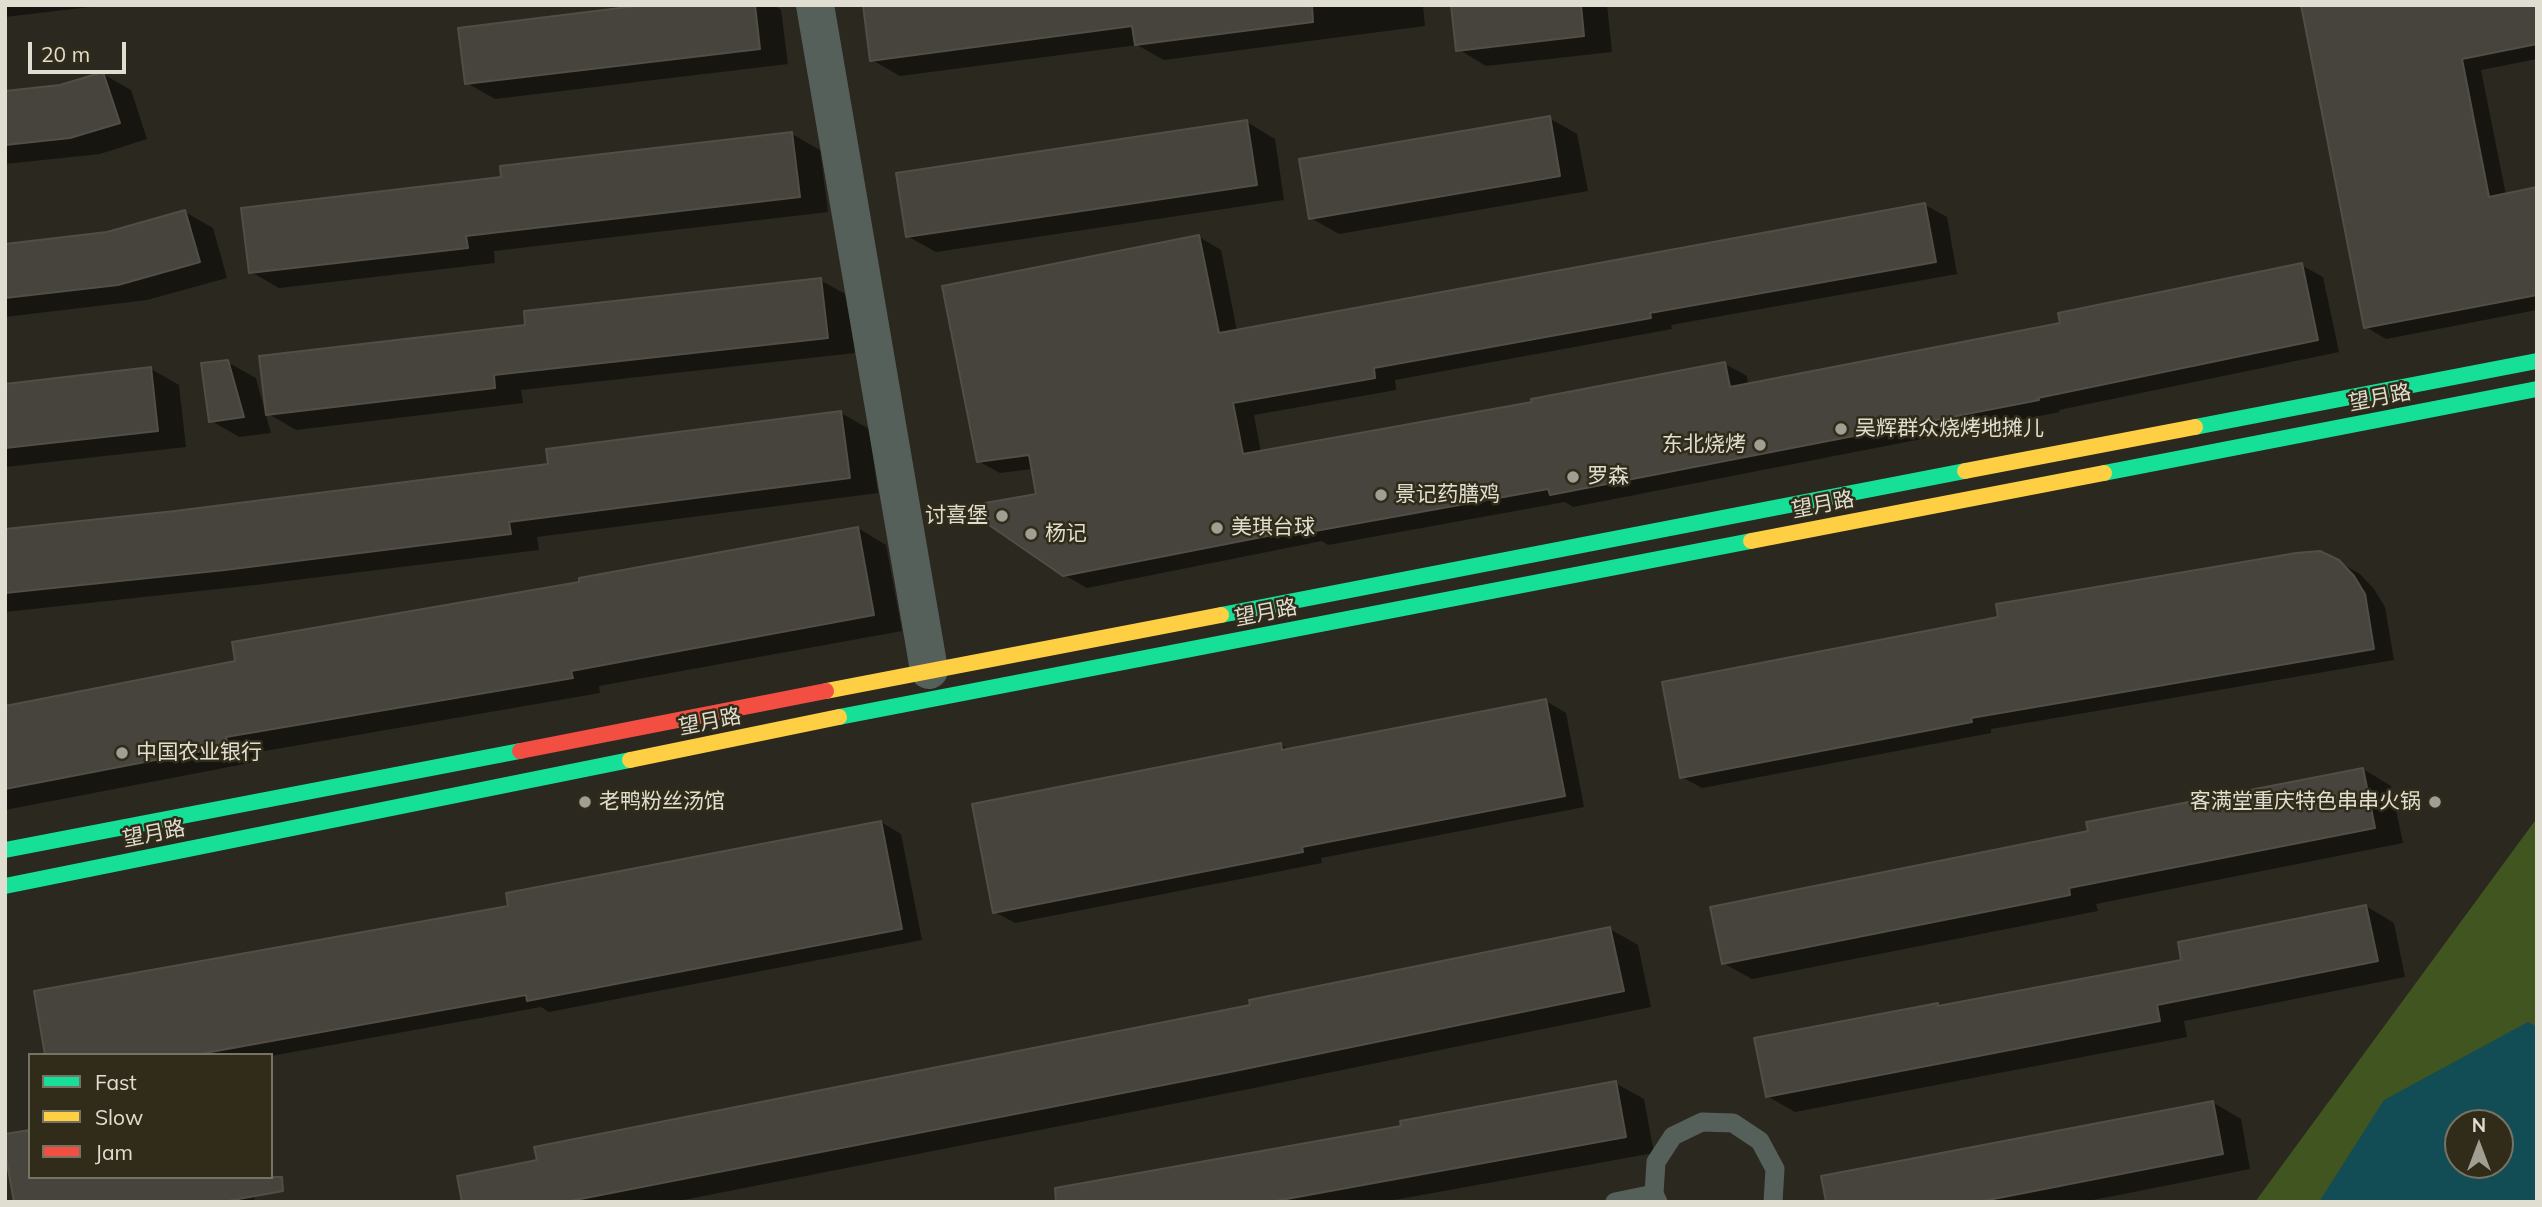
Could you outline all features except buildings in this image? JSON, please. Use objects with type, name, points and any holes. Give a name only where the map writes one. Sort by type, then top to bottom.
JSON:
[{"type":"street","points":[[815,5],[929,670]]},
{"type":"street","name":"望月路","points":[[5,850],[2537,361]]},
{"type":"street","name":"望月路","points":[[5,886],[932,699],[2537,389]]},
{"type":"lane","points":[[1615,1202],[1656,1198],[1656,1162],[1673,1136],[1702,1122],[1733,1123],[1760,1141],[1775,1169],[1773,1202]]},
{"type":"green space","points":[[2537,818],[2537,1202],[2255,1202]]},
{"type":"water","points":[[2528,1022],[2537,1027],[2537,1202],[2319,1202],[2384,1100]]},
{"type":"traffic: fast","points":[[2195,427],[2537,361]]},
{"type":"traffic: fast","points":[[2104,473],[2537,389]]},
{"type":"traffic: fast","points":[[1221,615],[1965,471]]},
{"type":"traffic: fast","points":[[839,717],[1751,541]]},
{"type":"traffic: fast","points":[[5,850],[520,751]]},
{"type":"traffic: fast","points":[[5,886],[630,760]]},
{"type":"traffic: slow","points":[[1965,471],[2195,427]]},
{"type":"traffic: slow","points":[[1751,541],[2104,473]]},
{"type":"traffic: slow","points":[[826,691],[1221,615]]},
{"type":"traffic: slow","points":[[630,760],[839,717]]},
{"type":"traffic: jam","points":[[520,751],[826,691]]},
{"type":"place","name":"吴辉群众烧烤地摊儿","points":[[1841,429]]},
{"type":"place","name":"东北烧烤","points":[[1760,445]]},
{"type":"place","name":"罗森","points":[[1573,477]]},
{"type":"place","name":"景记药膳鸡","points":[[1381,495]]},
{"type":"place","name":"讨喜堡","points":[[1002,516]]},
{"type":"place","name":"美琪台球","points":[[1217,528]]},
{"type":"place","name":"杨记","points":[[1031,534]]},
{"type":"place","name":"中国农业银行","points":[[122,753]]},
{"type":"place","name":"老鸭粉丝汤馆","points":[[585,802]]},
{"type":"place","name":"客满堂重庆特色串串火锅","points":[[2435,802]]}]
